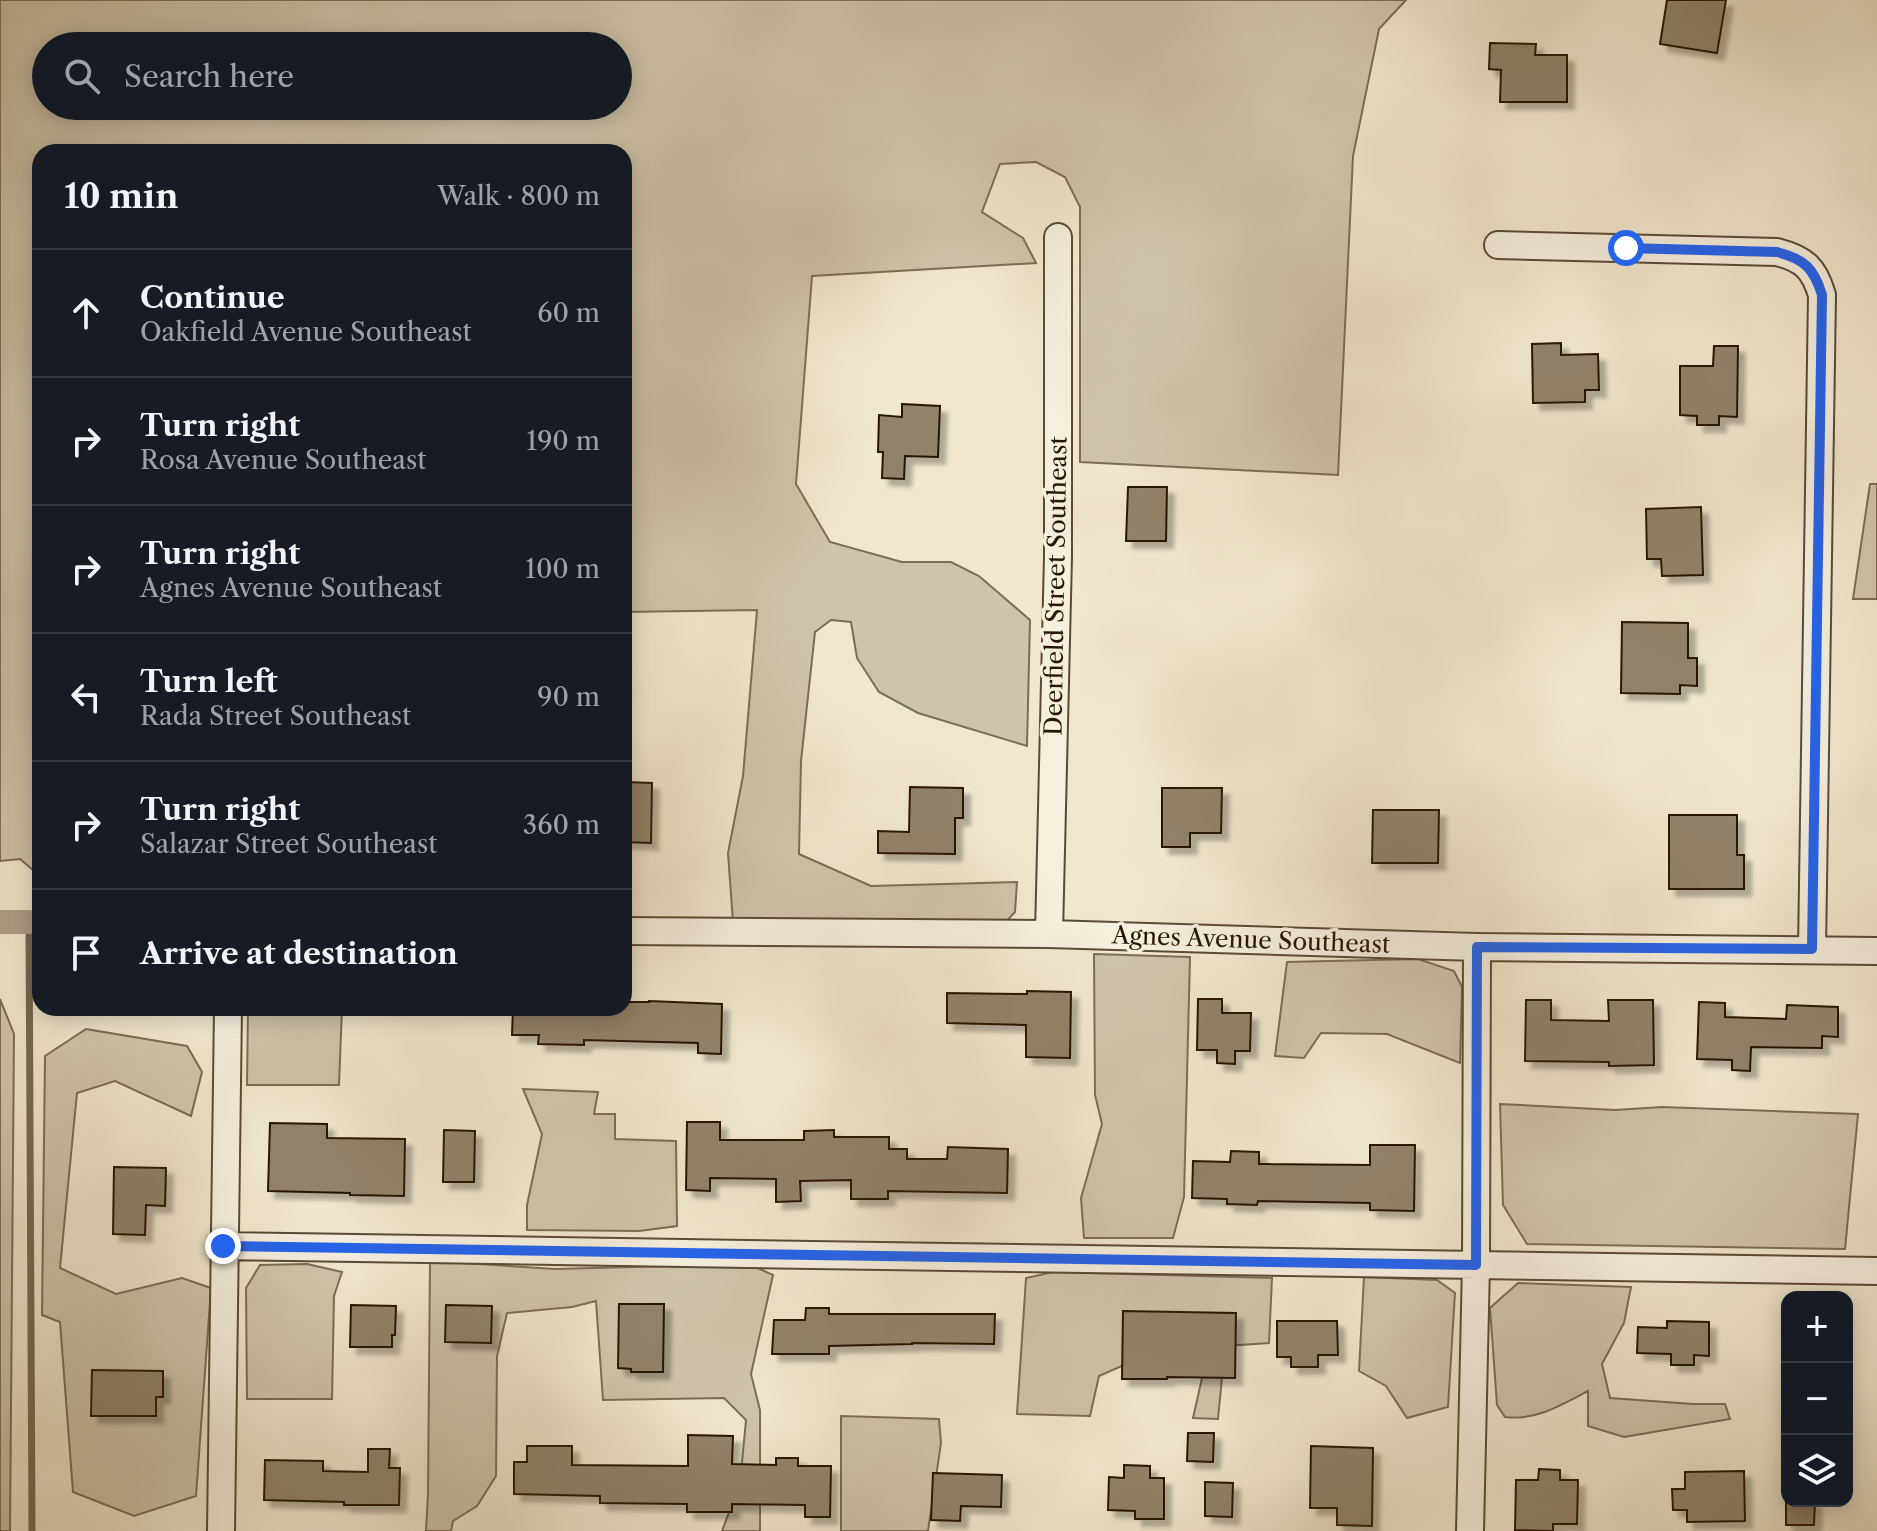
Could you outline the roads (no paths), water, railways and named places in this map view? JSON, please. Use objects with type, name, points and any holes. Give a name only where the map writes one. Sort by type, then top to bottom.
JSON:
[{"type":"street","name":"Deerfield Street Southeast","points":[[1049,934],[1058,556],[1058,237]]},
{"type":"street","points":[[1498,245],[1777,252],[1795,256],[1811,269],[1817,280],[1822,295],[1812,949]]},
{"type":"street","name":"Agnes Avenue Southeast","points":[[632,931],[1049,934],[1477,947],[1877,951]]},
{"type":"street","points":[[1470,1531],[1476,1265],[1477,947]]},
{"type":"street","points":[[221,1531],[228,1016]]},
{"type":"street","points":[[223,1246],[1877,1271]]},
{"type":"waterway","points":[[0,922],[29,922]]},
{"type":"waterway","points":[[29,922],[32,1531]]}]
